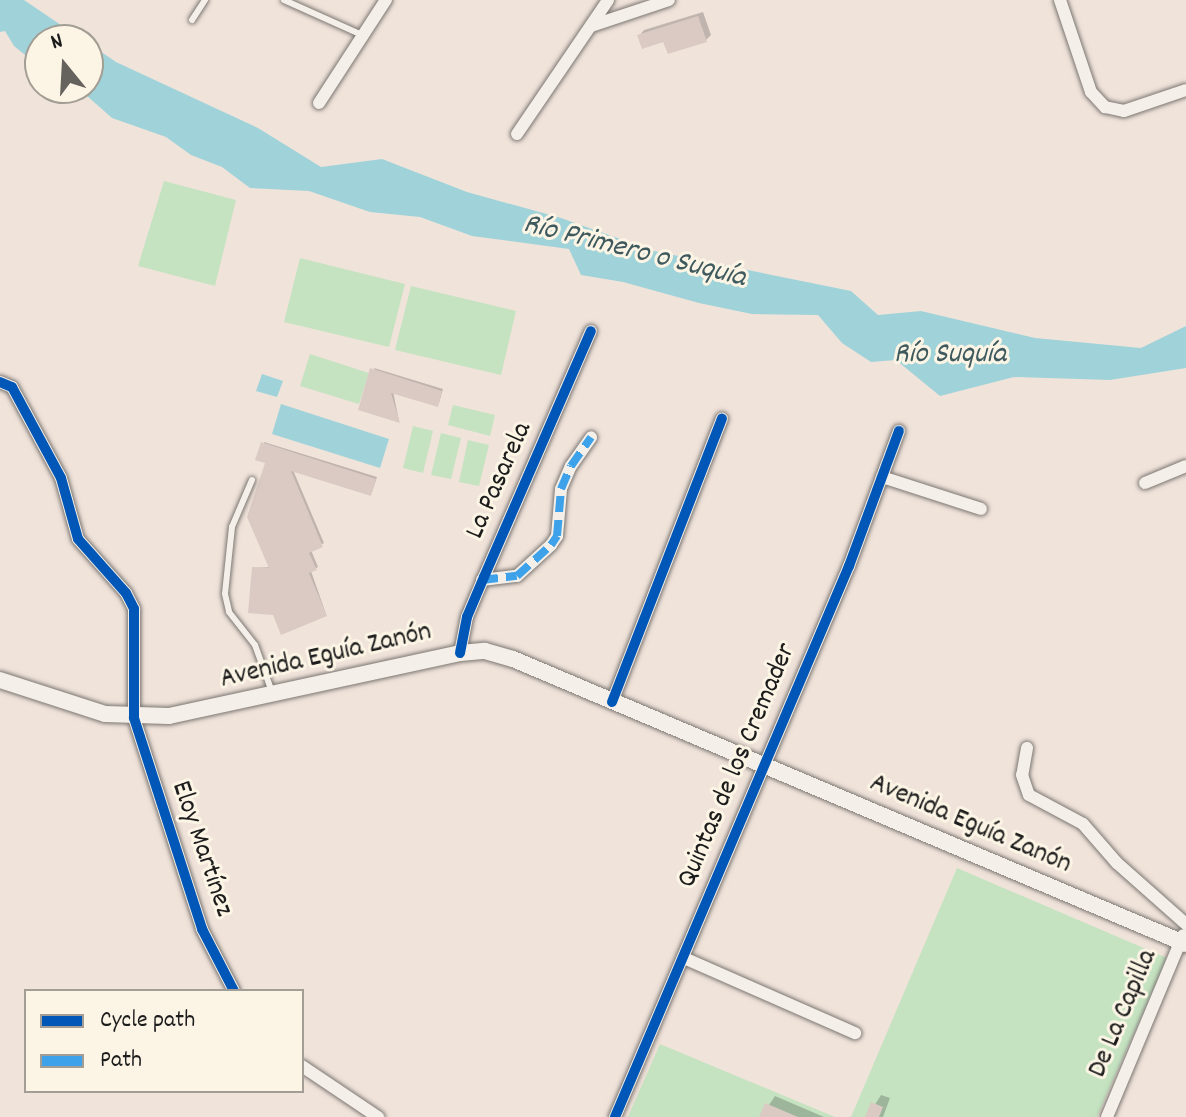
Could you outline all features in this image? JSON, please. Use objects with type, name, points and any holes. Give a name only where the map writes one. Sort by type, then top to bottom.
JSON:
[{"type":"main road","name":"Avenida Eguía Zanón","points":[[0,680],[105,714],[134,718],[182,714],[460,653],[485,651],[513,659],[762,766],[1185,935]]},
{"type":"street","points":[[319,103],[386,0]]},
{"type":"street","points":[[517,134],[608,0]]},
{"type":"street","points":[[591,26],[669,0]]},
{"type":"street","points":[[1060,0],[1091,92],[1105,107],[1124,111],[1186,90]]},
{"type":"street","name":"La Pasarela","points":[[460,653],[467,617],[482,580],[591,331]]},
{"type":"street","name":"Eloy Martínez","points":[[0,382],[12,387],[61,478],[78,539],[126,593],[134,609],[134,718],[202,929],[233,989]]},
{"type":"street","points":[[612,702],[722,419]]},
{"type":"street","name":"Quintas de los Cremader","points":[[615,1117],[849,566],[899,431]]},
{"type":"street","points":[[482,580],[517,576],[551,545],[557,536],[561,489],[591,437]]},
{"type":"street","points":[[1145,483],[1186,466]]},
{"type":"street","points":[[882,477],[981,509]]},
{"type":"street","points":[[1027,748],[1022,775],[1029,795],[1083,824],[1185,935]]},
{"type":"street","name":"De La Capilla","points":[[1107,1117],[1185,935]]},
{"type":"street","points":[[684,958],[855,1033]]},
{"type":"street","points":[[304,1067],[378,1117]]},
{"type":"lane","points":[[192,20],[205,0]]},
{"type":"lane","points":[[284,0],[362,35]]},
{"type":"lane","points":[[252,480],[232,527],[225,594],[229,612],[255,645],[273,695]]},
{"type":"green space","points":[[164,181],[236,200],[215,286],[138,266]]},
{"type":"green space","points":[[300,258],[405,284],[389,347],[284,322]]},
{"type":"green space","points":[[411,286],[516,311],[501,375],[395,350]]},
{"type":"green space","points":[[310,354],[369,373],[359,404],[300,386]]},
{"type":"green space","points":[[453,405],[495,415],[490,436],[448,425]]},
{"type":"green space","points":[[413,426],[433,431],[423,473],[403,468]]},
{"type":"green space","points":[[441,433],[461,438],[451,479],[431,475]]},
{"type":"green space","points":[[468,440],[489,445],[479,486],[459,482]]},
{"type":"green space","points":[[957,868],[1167,958],[1097,1117],[851,1117]]},
{"type":"green space","points":[[660,1044],[835,1117],[628,1117]]},
{"type":"water","points":[[0,0],[24,0],[59,24],[24,24],[24,54],[14,46],[5,31],[0,32]]},
{"type":"water","name":"Río Suquía","points":[[104,54],[258,128],[321,167],[382,159],[467,192],[561,218],[654,251],[851,291],[878,315],[921,311],[1035,338],[1141,348],[1186,326],[1186,368],[1110,380],[1014,377],[940,396],[896,360],[871,362],[842,343],[818,315],[752,314],[699,303],[623,282],[581,275],[569,249],[472,236],[420,217],[370,212],[309,191],[250,188],[222,167],[191,155],[166,137],[112,118],[96,104],[104,104]]},
{"type":"water","points":[[262,374],[283,381],[277,397],[256,391]]},
{"type":"water","points":[[281,404],[389,439],[380,468],[272,434]]},
{"type":"building","points":[[698,16],[707,42],[668,54],[663,42],[642,49],[637,35]]},
{"type":"building","points":[[370,368],[442,391],[438,407],[391,393],[400,423],[358,410]]},
{"type":"building","points":[[261,442],[376,479],[371,496],[291,471],[323,547],[309,553],[317,570],[309,573],[327,616],[281,635],[273,615],[248,613],[252,567],[269,568],[247,517],[265,463],[255,460]]},
{"type":"building","points":[[871,1102],[883,1107],[879,1117],[865,1117]]},
{"type":"building","points":[[765,1103],[798,1117],[759,1117]]},
{"type":"marked path","points":[[482,580],[517,576],[551,545],[557,536],[561,489],[571,466],[591,437]]},
{"type":"cycle path","points":[[460,653],[467,617],[591,331]]},
{"type":"cycle path","points":[[0,382],[12,387],[61,478],[78,539],[126,593],[134,609],[134,718],[202,929],[233,989]]},
{"type":"cycle path","points":[[612,702],[722,419]]},
{"type":"cycle path","points":[[615,1117],[849,566],[899,431]]},
{"type":"water label","name":"Río Primero o Suquía","points":[[634,253]]}]
